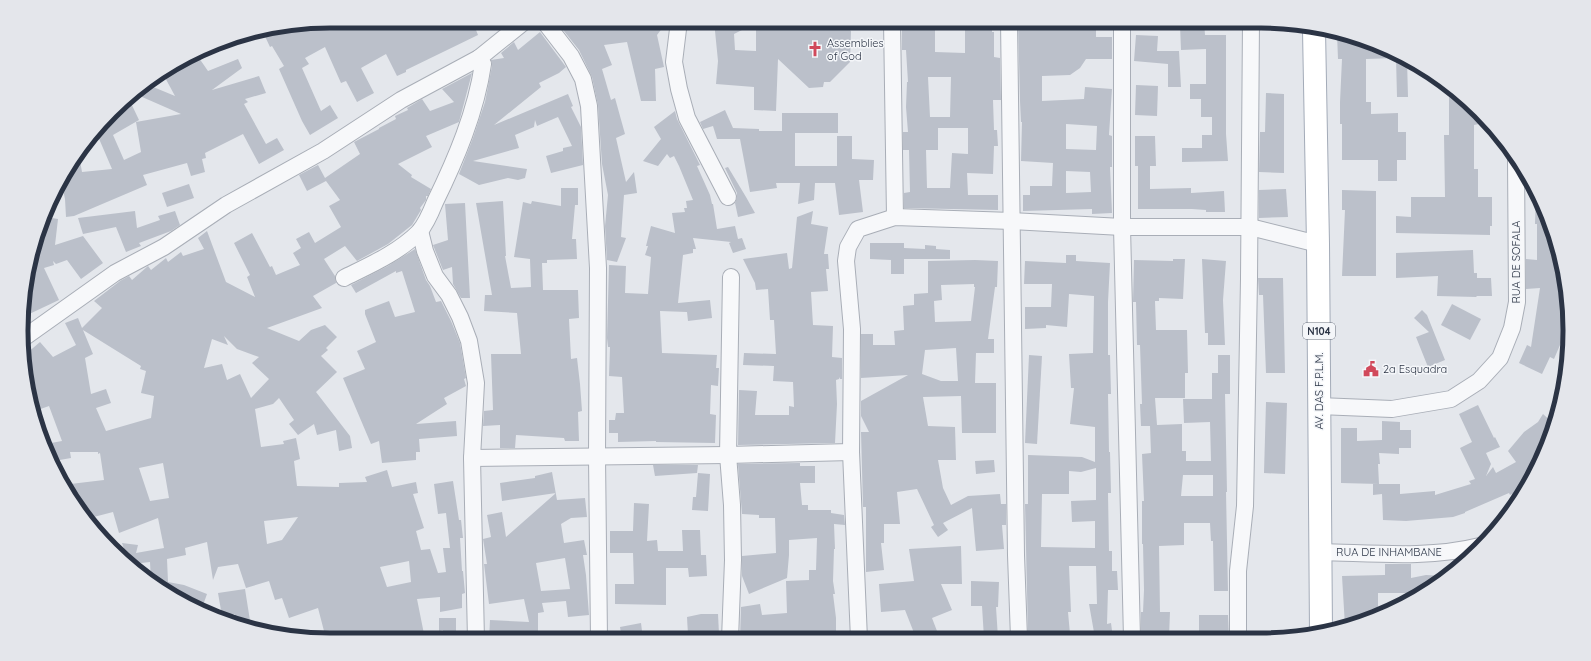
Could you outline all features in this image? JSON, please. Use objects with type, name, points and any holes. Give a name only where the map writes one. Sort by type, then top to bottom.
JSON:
[{"type":"main road","name":"AV. DAS F.P.L.M.","points":[[1314,33],[1318,244],[1321,627]]},
{"type":"street","points":[[28,335],[115,272],[164,247],[226,205],[323,151],[401,100],[479,58],[516,28]]},
{"type":"street","points":[[549,28],[571,56],[583,79],[589,106],[598,268],[597,456],[599,633]]},
{"type":"street","points":[[678,28],[674,62],[679,89],[687,118],[728,197]]},
{"type":"street","points":[[892,28],[895,217]]},
{"type":"street","points":[[1010,28],[1016,555],[1019,633]]},
{"type":"street","points":[[1122,28],[1122,227],[1132,633]]},
{"type":"street","points":[[1238,633],[1238,571],[1245,506],[1250,227],[1251,28]]},
{"type":"street","points":[[344,278],[392,254],[420,231],[440,193],[471,113],[480,83],[483,64],[479,58]]},
{"type":"street","name":"RUA DE SOFALA","points":[[1319,406],[1392,409],[1451,399],[1479,381],[1500,358],[1512,328],[1517,302],[1516,169]]},
{"type":"street","points":[[859,633],[851,452],[852,329],[846,262],[848,247],[858,229],[895,217],[1122,227],[1250,227],[1318,244]]},
{"type":"street","points":[[420,231],[425,251],[435,276],[449,295],[460,317],[469,341],[476,383],[472,458],[476,633]]},
{"type":"street","points":[[730,633],[733,553],[732,505],[728,455],[731,277]]},
{"type":"street","points":[[472,458],[851,452]]},
{"type":"street","name":"RUA DE INHAMBANE","points":[[1321,552],[1421,554],[1470,548]]},
{"type":"building","points":[[480,28],[476,30],[478,35],[406,70],[406,72],[397,76],[386,54],[361,68],[374,93],[357,102],[346,81],[341,83],[325,47],[305,58],[309,64],[302,68],[321,111],[330,105],[338,118],[310,135],[302,121],[279,69],[284,66],[272,46],[270,47],[265,35],[311,29]]},
{"type":"building","points":[[562,28],[662,28],[657,35],[664,67],[655,69],[656,101],[641,101],[627,42],[604,45],[612,65],[602,69],[611,100],[615,98],[625,134],[616,138],[626,182],[634,172],[637,193],[624,195],[621,237],[626,238],[617,262],[607,260],[605,226],[608,195],[602,164],[598,105],[592,77],[579,50]]},
{"type":"building","points":[[715,28],[746,28],[734,34],[735,50],[756,51],[756,28],[848,28],[851,31],[850,62],[830,82],[824,82],[823,87],[809,88],[778,59],[776,111],[754,110],[754,87],[716,84],[718,61]]},
{"type":"building","points":[[902,28],[935,28],[935,52],[965,53],[965,28],[992,28],[992,32],[994,32],[994,57],[1000,58],[1001,100],[993,100],[994,130],[997,130],[998,146],[994,146],[993,174],[967,173],[968,195],[998,195],[998,210],[904,208],[904,193],[910,192],[909,150],[903,150],[903,132],[908,132],[906,107],[908,82],[906,50],[902,50]],"holes":[[[928,77],[951,77],[950,117],[930,117]],[[938,128],[968,128],[968,154],[952,153],[950,188],[927,188],[926,150],[938,150]]]},
{"type":"building","points":[[1018,28],[1096,28],[1096,37],[1112,37],[1112,59],[1086,59],[1080,68],[1070,75],[1042,76],[1042,101],[1084,99],[1085,87],[1112,89],[1109,135],[1112,136],[1112,167],[1110,167],[1112,213],[1092,214],[1092,209],[1023,211],[1023,195],[1030,195],[1030,186],[1052,186],[1053,163],[1021,161]],"holes":[[[1066,124],[1097,126],[1096,150],[1066,149]],[[1066,171],[1090,172],[1091,192],[1066,193]]]},
{"type":"building","points":[[1180,28],[1204,28],[1205,35],[1226,35],[1226,134],[1228,161],[1182,162],[1182,148],[1202,148],[1202,135],[1212,135],[1212,117],[1201,117],[1201,99],[1190,99],[1190,84],[1206,84],[1206,49],[1181,50]]},
{"type":"building","points":[[540,32],[566,67],[559,73],[539,83],[541,87],[494,125],[568,94],[573,106],[571,107],[581,127],[583,165],[551,173],[546,156],[563,151],[563,148],[572,146],[558,117],[537,126],[535,120],[534,127],[515,135],[519,148],[473,161],[527,169],[525,178],[518,180],[508,178],[479,185],[459,174],[485,102],[492,66],[491,60],[504,58],[501,53],[514,42],[518,50]]},
{"type":"building","points":[[1136,35],[1158,36],[1157,51],[1179,51],[1181,87],[1168,87],[1168,64],[1134,61]]},
{"type":"building","points":[[1337,38],[1358,44],[1392,58],[1366,59],[1366,102],[1371,102],[1371,114],[1398,113],[1398,132],[1406,132],[1406,160],[1397,160],[1397,181],[1378,181],[1378,160],[1342,160],[1342,124],[1340,124],[1340,102],[1342,59],[1338,59]]},
{"type":"building","points":[[199,58],[208,71],[238,59],[242,68],[212,90],[259,76],[266,93],[245,99],[248,102],[244,104],[266,144],[277,138],[284,150],[259,164],[243,134],[205,153],[206,158],[202,159],[205,172],[191,176],[187,163],[143,175],[147,185],[74,216],[66,217],[63,190],[80,161],[82,172],[112,169],[98,137],[103,131],[131,103],[139,120],[113,135],[124,160],[141,152],[136,122],[181,114],[140,96],[152,86],[175,96],[165,77],[179,69]]},
{"type":"building","points":[[1396,60],[1407,66],[1408,97],[1397,97]]},
{"type":"building","points":[[472,73],[459,122],[426,136],[432,147],[398,164],[412,175],[411,177],[431,189],[412,225],[388,244],[357,261],[345,246],[324,259],[335,276],[336,283],[313,296],[322,308],[267,328],[299,341],[311,330],[325,325],[337,337],[326,348],[328,350],[321,356],[337,372],[316,392],[350,436],[352,448],[339,451],[336,430],[317,435],[314,424],[298,435],[289,424],[294,420],[279,398],[273,404],[255,409],[261,447],[284,444],[283,441],[296,438],[300,459],[294,461],[297,486],[339,487],[339,483],[367,482],[365,477],[387,470],[392,487],[416,482],[418,493],[413,494],[424,528],[416,531],[421,550],[430,549],[438,573],[446,572],[443,548],[450,548],[446,513],[438,514],[434,484],[453,481],[463,538],[460,538],[465,593],[462,594],[462,608],[440,612],[440,597],[417,599],[424,633],[324,633],[318,608],[289,618],[282,598],[275,600],[269,581],[246,588],[238,564],[218,567],[213,580],[207,542],[185,548],[186,555],[167,559],[168,582],[184,585],[207,594],[203,605],[197,602],[162,582],[151,573],[150,562],[136,562],[125,552],[122,543],[138,545],[136,553],[164,548],[158,518],[119,533],[113,512],[93,517],[79,499],[70,484],[104,480],[100,453],[70,452],[71,458],[57,460],[51,443],[62,441],[49,406],[38,410],[29,351],[40,342],[53,357],[76,345],[65,323],[78,318],[82,328],[102,308],[94,301],[120,281],[129,276],[132,280],[148,266],[151,270],[166,258],[168,262],[181,252],[183,256],[204,249],[198,238],[207,231],[226,282],[255,297],[247,277],[250,275],[234,243],[252,233],[270,267],[272,266],[276,275],[300,265],[293,253],[301,248],[296,239],[309,232],[315,243],[341,227],[329,206],[340,200],[326,181],[307,191],[299,175],[318,165],[325,178],[360,154],[354,142],[396,119],[395,116],[408,110],[407,108],[422,99],[430,111],[454,102],[442,89]],"holes":[[[83,330],[141,366],[140,369],[146,371],[141,393],[154,396],[151,418],[106,431],[96,408],[111,403],[106,389],[91,394],[85,358],[93,354]],[[224,336],[237,349],[259,357],[252,363],[269,379],[251,398],[240,374],[227,380],[222,364],[204,368],[212,339],[228,345]],[[163,463],[169,498],[150,501],[139,468]],[[298,517],[282,540],[267,544],[264,521]],[[409,561],[411,582],[387,587],[380,567]]]},
{"type":"building","points":[[1136,85],[1158,86],[1157,116],[1135,115]]},
{"type":"building","points":[[1266,93],[1284,94],[1284,173],[1259,172],[1260,132],[1265,132]]},
{"type":"building","points":[[1449,94],[1479,122],[1479,124],[1474,125],[1474,169],[1478,169],[1478,197],[1492,197],[1492,226],[1490,226],[1490,235],[1396,233],[1396,216],[1411,217],[1411,197],[1445,197],[1444,135],[1449,135]]},
{"type":"building","points":[[725,110],[733,128],[759,129],[759,131],[782,131],[782,113],[838,113],[838,133],[795,133],[795,166],[837,166],[837,136],[852,136],[852,159],[874,160],[873,180],[859,180],[863,212],[839,215],[835,183],[815,183],[814,200],[798,204],[800,183],[776,183],[777,188],[750,192],[740,139],[717,139],[713,126],[703,129],[700,122]]},
{"type":"building","points":[[675,111],[677,119],[700,165],[697,166],[713,204],[717,229],[735,226],[738,239],[742,238],[746,249],[733,253],[729,243],[731,242],[693,238],[696,249],[693,249],[693,253],[683,255],[678,303],[710,300],[712,318],[688,321],[687,312],[660,311],[662,353],[717,355],[716,368],[719,368],[718,386],[711,385],[710,414],[716,415],[715,443],[656,441],[618,442],[618,433],[609,433],[609,420],[615,420],[616,413],[624,413],[622,377],[609,376],[610,347],[608,347],[607,338],[609,265],[626,266],[625,293],[648,294],[651,257],[645,255],[651,226],[675,233],[672,213],[685,212],[684,208],[687,208],[686,201],[693,200],[674,156],[670,158],[667,154],[658,166],[643,161],[661,139],[654,127]]},
{"type":"building","points":[[1135,136],[1155,136],[1156,166],[1150,166],[1150,189],[1191,188],[1191,193],[1224,191],[1225,212],[1206,212],[1206,210],[1192,209],[1138,209],[1138,166],[1135,166]]},
{"type":"building","points":[[728,167],[755,213],[738,217],[735,203],[737,193],[725,168]]},
{"type":"building","points":[[189,184],[194,198],[167,207],[162,193]]},
{"type":"building","points":[[561,188],[578,188],[578,205],[575,205],[572,239],[576,239],[577,259],[547,260],[547,263],[542,263],[543,290],[578,290],[579,318],[569,319],[571,359],[577,358],[580,384],[582,411],[578,412],[579,441],[565,441],[564,438],[516,435],[515,448],[500,448],[500,425],[483,426],[484,411],[493,410],[491,354],[521,354],[517,313],[484,311],[485,295],[492,295],[476,203],[503,201],[505,256],[511,288],[531,287],[530,259],[514,257],[523,202],[531,204],[532,201],[561,206]]},
{"type":"building","points":[[1286,189],[1288,217],[1259,218],[1259,190]]},
{"type":"building","points":[[1342,190],[1376,191],[1376,276],[1342,276],[1345,210],[1342,210]]},
{"type":"building","points":[[465,203],[470,298],[461,298],[453,284],[452,267],[443,270],[433,245],[448,240],[445,204]]},
{"type":"building","points":[[1536,205],[1553,252],[1560,291],[1563,330],[1563,339],[1554,359],[1550,357],[1542,374],[1519,363],[1527,345],[1531,347],[1540,288],[1526,289],[1526,259],[1537,260],[1537,224],[1535,224]]},
{"type":"building","points":[[135,211],[137,228],[160,220],[158,216],[175,211],[180,225],[171,231],[139,243],[141,246],[126,252],[116,227],[83,234],[78,218]]},
{"type":"building","points":[[813,211],[811,224],[828,227],[824,254],[828,254],[829,269],[826,269],[828,291],[811,292],[813,325],[833,326],[832,357],[842,358],[842,379],[839,377],[839,379],[836,380],[837,404],[835,443],[738,445],[739,390],[757,391],[755,415],[789,415],[789,406],[794,407],[793,382],[773,381],[774,366],[743,365],[744,353],[776,354],[774,320],[770,320],[768,289],[756,290],[755,283],[743,259],[787,253],[789,269],[792,268],[797,217]]},
{"type":"building","points":[[50,218],[58,219],[55,245],[83,236],[103,263],[81,279],[67,260],[56,264],[53,261],[54,265],[44,268],[59,300],[29,314],[34,271],[35,265],[38,264],[37,258]]},
{"type":"building","points":[[870,243],[904,243],[904,248],[925,249],[925,245],[936,246],[936,249],[950,250],[950,259],[904,259],[904,274],[891,274],[891,260],[870,259]]},
{"type":"building","points":[[415,249],[436,302],[441,301],[460,343],[466,386],[444,398],[447,404],[416,424],[456,421],[457,436],[419,439],[420,452],[416,452],[416,460],[382,463],[379,441],[371,444],[343,378],[365,369],[357,351],[376,342],[365,314],[365,310],[389,301],[395,317],[415,312],[402,271],[396,273],[396,271],[356,293],[351,285],[388,266]]},
{"type":"building","points":[[1473,250],[1474,273],[1477,273],[1477,278],[1491,278],[1492,296],[1437,296],[1438,276],[1396,278],[1396,253]]},
{"type":"building","points":[[1066,255],[1076,255],[1076,261],[1110,263],[1108,302],[1108,355],[1110,355],[1111,394],[1108,394],[1111,493],[1108,493],[1109,551],[1112,551],[1112,571],[1117,571],[1118,590],[1108,590],[1107,624],[1111,623],[1112,633],[1094,633],[1089,604],[1097,604],[1096,566],[1069,566],[1071,612],[1068,612],[1070,633],[1028,633],[1025,504],[1028,504],[1028,455],[1082,457],[1095,462],[1095,427],[1070,424],[1074,388],[1071,388],[1069,354],[1093,353],[1094,296],[1069,294],[1067,327],[1046,325],[1046,328],[1025,329],[1025,307],[1051,307],[1052,284],[1024,284],[1025,261],[1066,263]],"holes":[[[1096,468],[1096,500],[1071,501],[1072,522],[1095,521],[1095,548],[1041,547],[1042,494],[1069,494],[1069,471],[1081,472]]]},
{"type":"building","points":[[1173,259],[1185,259],[1183,299],[1159,298],[1159,301],[1155,301],[1156,330],[1187,330],[1188,373],[1185,373],[1185,398],[1155,398],[1157,425],[1182,424],[1182,451],[1186,451],[1186,461],[1211,461],[1210,422],[1184,423],[1183,399],[1212,399],[1212,373],[1218,373],[1218,355],[1230,355],[1230,394],[1225,394],[1228,591],[1214,591],[1213,541],[1211,541],[1210,523],[1184,523],[1184,545],[1159,546],[1160,612],[1170,612],[1169,633],[1141,633],[1141,612],[1143,612],[1144,590],[1142,544],[1142,501],[1144,501],[1142,454],[1151,453],[1150,426],[1141,426],[1140,404],[1142,404],[1140,345],[1137,345],[1136,302],[1133,302],[1134,260],[1173,261]],"holes":[[[1183,475],[1213,475],[1213,496],[1181,496]]]},
{"type":"building","points":[[1202,259],[1226,261],[1223,300],[1225,345],[1208,345],[1208,333],[1205,333]]},
{"type":"building","points":[[928,261],[998,261],[997,287],[995,287],[988,339],[994,339],[994,353],[976,353],[975,383],[996,383],[996,433],[962,433],[961,396],[923,397],[928,426],[955,427],[956,460],[938,460],[943,488],[951,505],[968,496],[1000,494],[1001,504],[1006,504],[1006,525],[1002,525],[1004,549],[976,551],[972,508],[943,523],[948,530],[938,537],[931,527],[934,525],[917,489],[897,492],[900,524],[884,524],[884,543],[881,543],[884,570],[866,572],[866,507],[863,507],[861,432],[869,432],[861,416],[861,401],[908,375],[861,378],[861,334],[873,334],[873,345],[895,345],[894,331],[904,330],[903,306],[914,305],[914,294],[928,293]],"holes":[[[974,284],[975,287],[971,321],[935,322],[934,301],[942,300],[941,285]],[[956,348],[958,381],[941,381],[922,374],[925,350]]]},
{"type":"building","points":[[1258,278],[1283,278],[1285,373],[1266,373],[1263,295],[1259,295]]},
{"type":"building","points":[[1452,304],[1481,319],[1470,340],[1441,325]]},
{"type":"building","points":[[1422,310],[1427,315],[1445,360],[1428,367],[1416,337],[1429,332],[1414,318]]},
{"type":"building","points":[[1029,355],[1042,356],[1037,444],[1025,443]]},
{"type":"building","points":[[1266,402],[1287,403],[1285,474],[1264,473]]},
{"type":"building","points":[[1478,405],[1500,447],[1486,453],[1491,464],[1486,476],[1493,467],[1496,473],[1516,462],[1508,451],[1524,432],[1538,422],[1543,414],[1550,420],[1532,464],[1516,492],[1510,495],[1509,493],[1453,517],[1406,521],[1383,520],[1382,494],[1373,495],[1373,484],[1400,484],[1400,494],[1435,491],[1435,495],[1471,484],[1469,481],[1475,479],[1460,448],[1472,442],[1459,414]]},
{"type":"building","points":[[1382,421],[1400,422],[1400,430],[1411,430],[1411,448],[1399,448],[1399,454],[1379,453],[1379,484],[1341,483],[1341,428],[1357,428],[1357,441],[1382,440]]},
{"type":"building","points":[[994,460],[995,472],[976,474],[975,461]]},
{"type":"building","points":[[800,463],[800,466],[815,466],[815,483],[800,483],[802,505],[808,505],[808,510],[831,510],[831,513],[844,515],[845,525],[834,524],[835,549],[833,581],[835,594],[833,594],[836,633],[740,633],[741,607],[760,604],[762,615],[787,613],[786,581],[809,580],[809,570],[816,570],[817,538],[789,540],[787,578],[749,594],[742,576],[742,556],[776,553],[775,518],[759,518],[759,515],[742,514],[738,464]]},
{"type":"building","points":[[653,465],[698,465],[697,473],[655,476]]},
{"type":"building","points":[[552,472],[556,493],[502,501],[500,483],[535,478],[535,476]]},
{"type":"building","points":[[698,473],[710,474],[708,511],[692,510],[693,497],[696,497]]},
{"type":"building","points":[[556,493],[557,500],[585,498],[587,517],[571,518],[561,524],[564,543],[584,540],[587,555],[583,555],[589,615],[568,617],[566,601],[542,603],[544,612],[538,613],[538,633],[489,633],[490,620],[529,622],[524,599],[489,604],[484,564],[487,564],[483,539],[491,537],[487,515],[502,512],[506,537]],"holes":[[[565,558],[570,589],[541,591],[536,563]]]},
{"type":"building","points":[[634,503],[649,504],[647,541],[657,540],[658,551],[683,551],[682,530],[700,530],[701,555],[706,555],[707,576],[689,577],[688,568],[666,568],[666,605],[615,604],[615,584],[634,584],[633,553],[610,553],[610,531],[633,531]]},
{"type":"building","points":[[961,546],[962,584],[941,584],[952,610],[932,618],[937,631],[931,633],[914,633],[905,610],[881,612],[879,584],[914,581],[909,549]]},
{"type":"building","points":[[1385,564],[1411,564],[1411,578],[1426,575],[1437,576],[1410,593],[1378,593],[1378,609],[1345,621],[1342,576],[1385,575]]},
{"type":"building","points":[[971,581],[999,582],[998,607],[996,607],[998,633],[984,633],[982,606],[971,606]]},
{"type":"building","points":[[245,589],[250,622],[235,618],[235,614],[228,615],[221,612],[218,593]]},
{"type":"building","points":[[701,614],[718,614],[719,633],[688,633],[687,617]]},
{"type":"building","points":[[1199,615],[1228,615],[1229,633],[1199,633]]},
{"type":"building","points":[[439,618],[456,618],[456,633],[443,633],[443,630],[439,631]]},
{"type":"building","points":[[641,623],[642,633],[621,633],[620,627]]},
{"type":"place","name":"Assemblies of God","points":[[815,49]]},
{"type":"place","name":"2a Esquadra","points":[[1371,369]]}]
